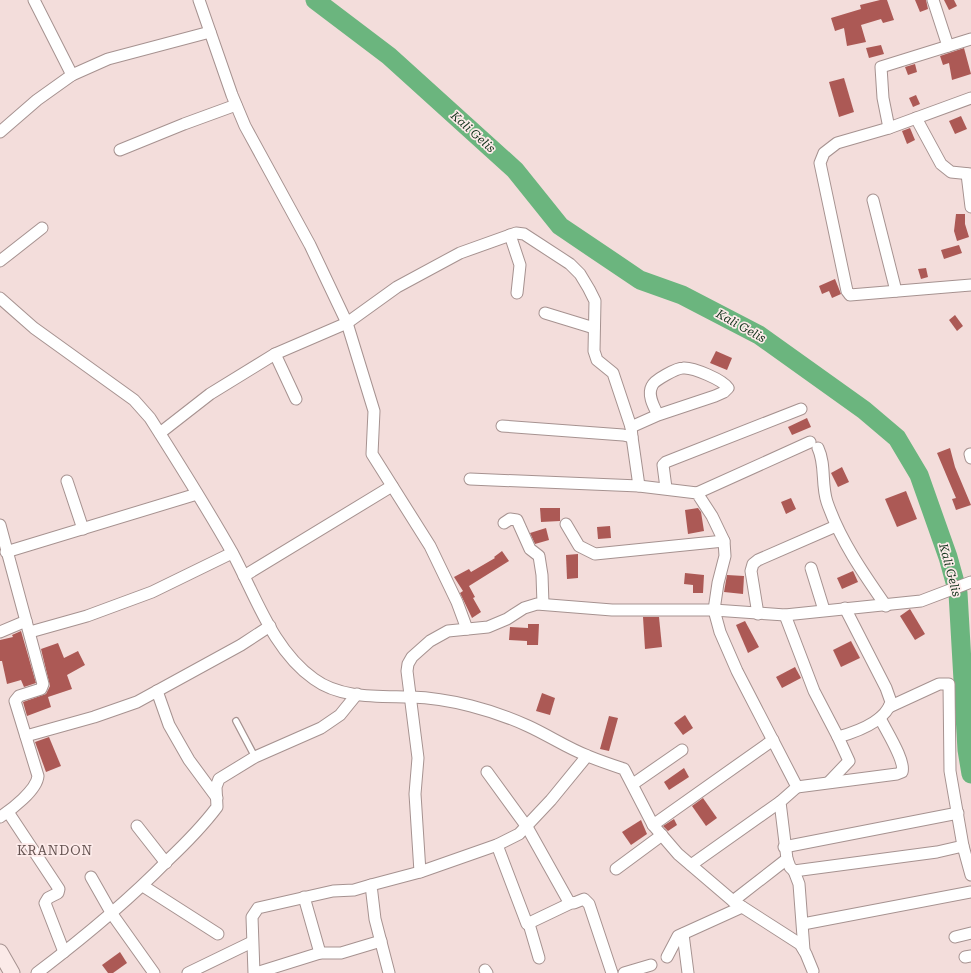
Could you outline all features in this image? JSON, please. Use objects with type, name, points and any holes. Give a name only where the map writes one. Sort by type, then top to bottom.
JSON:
[{"type":"street","points":[[34,0],[72,75]]},
{"type":"street","points":[[199,0],[236,105],[251,137],[310,244],[347,323],[374,411],[372,454],[430,546],[457,602],[467,630]]},
{"type":"street","points":[[933,0],[948,46]]},
{"type":"street","points":[[0,132],[37,100],[72,75],[108,59],[210,32]]},
{"type":"street","points":[[889,128],[883,98],[881,67],[971,39]]},
{"type":"street","points":[[971,98],[889,128],[837,143],[824,154],[820,163],[847,291],[850,295],[854,296],[971,285]]},
{"type":"street","points":[[120,150],[236,105]]},
{"type":"street","points":[[916,118],[942,164],[951,172],[969,174],[971,207]]},
{"type":"street","points":[[873,200],[896,291]]},
{"type":"street","points":[[0,261],[42,228]]},
{"type":"street","points":[[160,433],[210,394],[275,354],[347,323],[397,287],[411,279],[460,253],[510,235],[524,234],[570,264],[580,274],[595,301],[594,351],[597,360],[613,373],[632,432],[639,486]]},
{"type":"street","points":[[510,235],[520,265],[517,293]]},
{"type":"street","points":[[0,298],[34,328],[134,400],[150,418],[232,553],[270,626],[289,654],[303,671],[316,681],[331,688],[357,694],[446,700],[485,711],[527,726],[587,756],[624,769],[633,784],[653,826],[678,854],[737,904],[791,938],[804,950]]},
{"type":"street","points":[[545,313],[594,328]]},
{"type":"street","points":[[275,354],[296,399]]},
{"type":"street","points":[[502,426],[623,435],[632,432],[658,415],[716,396],[728,388],[720,380],[693,370],[682,368],[677,369],[656,381],[652,385],[650,396],[658,415]]},
{"type":"street","points":[[666,488],[663,465],[666,462],[801,409]]},
{"type":"street","points":[[470,479],[639,486],[666,488],[697,493],[814,445],[821,455],[826,500],[836,526],[856,561],[886,606]]},
{"type":"street","points":[[67,481],[82,529]]},
{"type":"street","points":[[244,576],[392,486]]},
{"type":"street","points":[[697,493],[715,521],[724,541],[725,556],[718,583],[714,610],[720,632],[737,671],[797,787]]},
{"type":"street","points":[[6,552],[113,518],[196,494]]},
{"type":"street","points":[[504,522],[510,519],[517,520],[530,549],[539,556],[542,575],[543,604]]},
{"type":"street","points":[[566,524],[579,546],[595,554],[724,541]]},
{"type":"street","points":[[0,525],[6,552],[30,632],[43,684],[41,689],[19,696],[15,701],[26,736],[37,780],[30,791],[4,815],[58,889],[58,893],[48,898],[45,904],[64,952]]},
{"type":"street","points":[[758,614],[751,571],[753,564],[758,560],[836,526]]},
{"type":"street","points":[[30,632],[87,616],[152,592],[232,553]]},
{"type":"street","points":[[811,568],[824,610]]},
{"type":"street","points":[[420,872],[415,794],[418,758],[407,671],[408,664],[412,657],[430,641],[448,631],[488,628],[507,619],[524,608],[543,604],[612,610],[714,610],[786,615],[845,608],[886,606],[921,601],[971,582]]},
{"type":"street","points":[[838,737],[880,718],[891,702],[886,688],[845,608]]},
{"type":"street","points":[[786,615],[814,691],[849,761],[829,782]]},
{"type":"street","points":[[0,632],[26,621]]},
{"type":"street","points":[[26,736],[100,715],[137,702],[241,645],[270,626]]},
{"type":"street","points":[[889,707],[939,684],[949,684],[950,771],[963,846],[971,875]]},
{"type":"street","points":[[156,691],[172,732],[189,760],[218,799]]},
{"type":"street","points":[[37,973],[112,914],[143,886],[205,824],[217,807],[218,799],[216,787],[218,779],[255,757],[321,728],[340,715],[357,694]]},
{"type":"street","points":[[691,865],[780,802],[797,787],[897,774],[902,772],[903,769],[901,760],[880,718]]},
{"type":"street","points":[[653,826],[773,740]]},
{"type":"street","points":[[633,784],[682,750]]},
{"type":"street","points":[[381,941],[342,953],[320,953],[255,973],[252,942],[252,917],[258,908],[333,891],[354,890],[420,872],[497,845],[519,834],[527,827],[587,756]]},
{"type":"street","points":[[487,772],[527,827],[561,890],[571,903]]},
{"type":"street","points":[[780,802],[784,846],[787,859],[799,884],[804,950],[813,971]]},
{"type":"street","points":[[784,846],[958,813]]},
{"type":"street","points":[[137,826],[166,863]]},
{"type":"street","points":[[616,869],[662,835]]},
{"type":"street","points":[[497,845],[526,922],[529,924],[539,958]]},
{"type":"street","points":[[794,871],[937,852],[963,846]]},
{"type":"street","points":[[666,957],[676,939],[737,904],[787,859]]},
{"type":"street","points":[[91,877],[112,914],[154,973]]},
{"type":"street","points":[[371,885],[375,919],[389,973]]},
{"type":"street","points":[[143,886],[218,934]]},
{"type":"street","points":[[803,924],[971,892]]},
{"type":"street","points":[[304,897],[320,953]]},
{"type":"street","points":[[529,924],[571,903],[584,899],[589,904],[612,973]]},
{"type":"street","points":[[955,936],[971,933]]},
{"type":"street","points":[[684,934],[688,973]]},
{"type":"street","points":[[188,973],[252,942]]},
{"type":"street","points":[[0,952],[12,973]]},
{"type":"street","points":[[624,973],[651,965]]},
{"type":"lane","points":[[236,721],[255,757]]},
{"type":"building","points":[[880,0],[887,0],[894,20],[883,23],[881,19],[861,25],[866,42],[847,46],[844,28],[835,31],[831,18],[861,9],[860,5]]},
{"type":"building","points":[[915,0],[926,0],[928,9],[920,12]]},
{"type":"building","points":[[944,0],[954,0],[957,6],[949,10]]},
{"type":"building","points":[[881,45],[884,54],[869,58],[866,48]]},
{"type":"building","points":[[964,48],[971,74],[952,80],[949,63],[943,65],[940,56]]},
{"type":"building","points":[[915,64],[917,72],[908,75],[905,67]]},
{"type":"building","points":[[844,78],[854,112],[839,117],[829,82]]},
{"type":"building","points":[[916,95],[920,104],[913,107],[909,98]]},
{"type":"building","points":[[961,116],[967,129],[955,134],[949,121]]},
{"type":"building","points":[[910,128],[915,140],[907,144],[902,131]]},
{"type":"building","points":[[956,214],[965,214],[965,224],[969,237],[957,241],[954,231]]},
{"type":"building","points":[[959,245],[962,253],[944,259],[941,250]]},
{"type":"building","points":[[926,268],[928,277],[921,279],[918,269]]},
{"type":"building","points":[[835,279],[841,294],[832,298],[829,291],[822,294],[819,286]]},
{"type":"building","points":[[955,315],[963,326],[957,331],[949,320]]},
{"type":"building","points":[[716,351],[732,358],[727,370],[710,363]]},
{"type":"building","points":[[807,418],[811,427],[792,435],[788,427]]},
{"type":"building","points":[[950,448],[955,467],[971,505],[956,510],[952,499],[956,498],[937,453]]},
{"type":"building","points":[[842,467],[849,482],[838,487],[831,473]]},
{"type":"building","points":[[906,491],[917,519],[897,527],[885,499]]},
{"type":"building","points":[[791,498],[796,509],[786,514],[781,502]]},
{"type":"building","points":[[540,508],[560,508],[560,521],[541,522]]},
{"type":"building","points":[[698,508],[701,512],[704,531],[688,534],[685,510]]},
{"type":"building","points":[[610,526],[611,538],[598,539],[597,527]]},
{"type":"building","points":[[546,528],[549,540],[535,544],[530,533]]},
{"type":"building","points":[[502,551],[509,561],[469,586],[475,597],[473,598],[481,612],[472,618],[460,593],[463,591],[454,577],[469,569],[471,572],[495,558],[494,557]]},
{"type":"building","points":[[578,554],[578,578],[567,579],[566,555]]},
{"type":"building","points":[[853,571],[858,582],[842,589],[837,578]]},
{"type":"building","points":[[685,573],[704,575],[703,593],[693,593],[693,585],[684,584]]},
{"type":"building","points":[[727,575],[744,576],[743,594],[724,592]]},
{"type":"building","points":[[910,609],[925,634],[915,640],[900,616]]},
{"type":"building","points":[[643,617],[659,617],[662,647],[645,649]]},
{"type":"building","points":[[745,621],[759,647],[748,653],[736,625]]},
{"type":"building","points":[[528,624],[539,624],[538,645],[527,645],[527,641],[509,640],[510,627],[528,628]]},
{"type":"building","points":[[21,631],[36,683],[24,687],[21,680],[7,684],[2,661],[0,661],[0,640],[13,637],[12,635]]},
{"type":"building","points":[[851,641],[860,658],[841,667],[833,650]]},
{"type":"building","points":[[58,643],[64,658],[78,651],[85,665],[67,675],[72,689],[48,697],[51,707],[27,716],[23,702],[46,694],[50,686],[41,649]]},
{"type":"building","points":[[795,667],[801,678],[782,688],[776,677]]},
{"type":"building","points":[[542,693],[555,698],[550,715],[536,711]]},
{"type":"building","points":[[685,715],[693,728],[683,735],[674,723]]},
{"type":"building","points":[[609,716],[618,718],[609,751],[600,749]]},
{"type":"building","points":[[49,737],[61,766],[46,772],[35,742]]},
{"type":"building","points":[[684,768],[689,777],[669,790],[664,782]]},
{"type":"building","points":[[703,798],[717,818],[706,826],[692,806]]},
{"type":"building","points":[[674,819],[677,825],[668,831],[663,826]]},
{"type":"building","points":[[641,820],[647,834],[631,845],[622,832]]},
{"type":"building","points":[[120,952],[127,963],[113,973],[108,973],[102,965]]},
{"type":"waterway","name":"Kali Gelis","points":[[315,0],[389,56],[515,170],[560,226],[640,280],[682,295],[759,335],[864,410],[897,438],[919,475],[948,557],[958,593],[967,750],[971,774]]},
{"type":"district","name":"KRANDON","points":[[55,850]]}]
